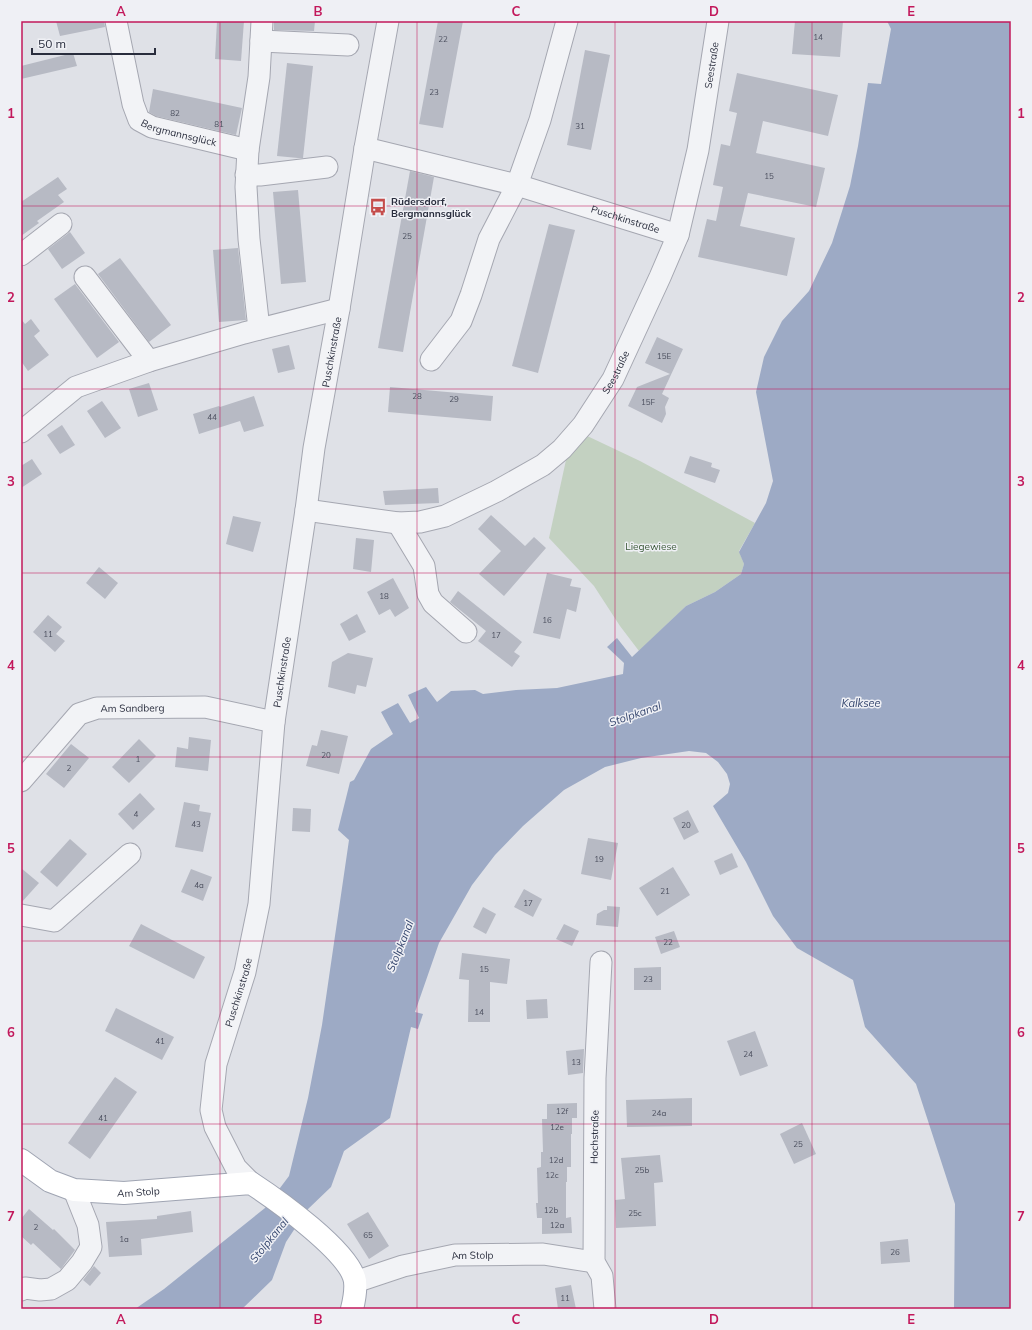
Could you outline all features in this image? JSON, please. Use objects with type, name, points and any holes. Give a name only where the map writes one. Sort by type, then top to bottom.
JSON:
[{"type":"main road","name":"Am Stolp","points":[[21,1160],[50,1181],[74,1190],[124,1193],[257,1187]]},
{"type":"main road","points":[[257,1187],[319,1233],[350,1269],[355,1282],[352,1309]]},
{"type":"street","name":"Bergmannsglück","points":[[116,21],[133,104],[139,120],[152,127],[248,150]]},
{"type":"street","name":"Puschkinstraße","points":[[257,1187],[236,1168],[215,1127],[211,1110],[216,1064],[245,972],[259,904],[274,722],[314,448],[339,309],[364,148],[388,21]]},
{"type":"street","points":[[431,360],[461,321],[489,239],[517,186],[540,120],[565,21]]},
{"type":"street","name":"Seestraße","points":[[306,510],[398,523],[420,522],[445,516],[496,491],[543,465],[562,449],[583,425],[613,379],[660,278],[678,235],[698,150],[718,21]]},
{"type":"street","points":[[259,329],[249,239],[246,175],[248,150],[259,77],[262,31],[348,45]]},
{"type":"street","name":"Puschkinstraße","points":[[364,148],[517,186],[678,235]]},
{"type":"street","points":[[246,175],[260,175],[327,167]]},
{"type":"street","points":[[21,255],[61,224]]},
{"type":"street","points":[[85,277],[150,361]]},
{"type":"street","points":[[22,429],[76,387],[150,361],[259,329],[339,309]]},
{"type":"street","points":[[398,523],[424,566],[428,594],[433,603],[466,632]]},
{"type":"street","name":"Am Sandberg","points":[[21,781],[79,714],[97,708],[205,707],[274,722]]},
{"type":"street","points":[[21,916],[54,921],[130,854]]},
{"type":"street","name":"Hochstraße","points":[[601,962],[595,1078],[594,1262],[602,1276],[605,1309]]},
{"type":"street","points":[[21,1290],[25,1288],[40,1290],[51,1289],[67,1280],[82,1262],[91,1247],[88,1225],[74,1190]]},
{"type":"street","name":"Am Stolp","points":[[355,1282],[403,1266],[455,1255],[543,1254],[594,1262]]},
{"type":"green space","name":"Liegewiese","points":[[583,434],[640,461],[755,523],[739,551],[744,564],[741,574],[715,592],[686,606],[639,651],[620,626],[594,586],[549,538],[566,460]]},
{"type":"water","name":"Kalksee","points":[[887,21],[1011,21],[1011,1309],[954,1309],[955,1204],[916,1084],[865,1027],[853,980],[797,948],[773,916],[746,862],[713,806],[728,793],[730,784],[727,774],[718,762],[706,753],[689,751],[641,758],[605,767],[564,790],[523,826],[495,855],[472,885],[439,943],[415,1012],[423,1014],[418,1029],[411,1027],[390,1118],[344,1151],[331,1187],[307,1210],[286,1242],[272,1280],[242,1309],[135,1309],[164,1289],[265,1208],[289,1176],[308,1098],[322,1025],[349,840],[338,830],[350,782],[354,780],[371,749],[393,734],[381,712],[398,703],[410,723],[419,718],[408,695],[426,687],[437,702],[451,691],[475,690],[483,694],[516,690],[557,688],[623,674],[624,663],[607,647],[617,638],[632,657],[686,606],[715,592],[741,574],[744,564],[739,552],[766,503],[773,481],[756,392],[764,357],[782,321],[809,291],[832,243],[850,186],[868,83],[881,84],[891,29]]},
{"type":"building","points":[[56,21],[104,21],[105,27],[60,36]]},
{"type":"building","points":[[217,21],[244,21],[241,61],[215,59]]},
{"type":"building","points":[[274,21],[315,21],[314,31],[274,30]]},
{"type":"building","points":[[438,21],[463,21],[443,128],[419,124]]},
{"type":"building","points":[[795,21],[843,21],[840,57],[792,54]]},
{"type":"building","points":[[585,50],[610,55],[591,150],[567,145]]},
{"type":"building","points":[[73,53],[77,66],[21,79],[21,66]]},
{"type":"building","points":[[287,63],[313,66],[303,158],[277,156]]},
{"type":"building","points":[[737,73],[838,95],[828,136],[763,121],[756,153],[825,168],[816,207],[748,193],[740,226],[795,238],[787,276],[698,257],[707,219],[716,221],[723,187],[713,185],[721,144],[730,146],[737,113],[729,111]]},
{"type":"building","points":[[153,89],[242,108],[236,135],[156,116],[149,112]]},
{"type":"building","points":[[410,171],[434,177],[403,352],[378,348]]},
{"type":"building","points":[[58,177],[67,189],[58,195],[64,202],[37,221],[39,223],[21,236],[21,202]]},
{"type":"building","points":[[298,190],[306,282],[281,284],[273,192]]},
{"type":"building","points":[[549,224],[575,230],[538,373],[512,366]]},
{"type":"building","points":[[70,232],[85,253],[62,269],[48,249]]},
{"type":"building","points":[[238,248],[246,320],[219,322],[213,250]]},
{"type":"building","points":[[120,258],[171,325],[149,342],[98,274]]},
{"type":"building","points":[[75,284],[119,342],[97,358],[54,299]]},
{"type":"building","points":[[21,319],[25,324],[31,319],[40,331],[34,336],[49,355],[28,371],[21,361]]},
{"type":"building","points":[[657,337],[683,349],[662,394],[669,398],[665,407],[666,414],[662,423],[628,406],[637,387],[670,374],[645,363]]},
{"type":"building","points":[[289,345],[295,369],[278,373],[272,349]]},
{"type":"building","points":[[149,383],[158,410],[138,417],[129,389]]},
{"type":"building","points":[[390,387],[493,396],[491,421],[388,412]]},
{"type":"building","points":[[254,396],[264,426],[244,432],[240,421],[199,434],[193,414]]},
{"type":"building","points":[[102,401],[121,428],[105,438],[87,411]]},
{"type":"building","points":[[62,425],[75,445],[60,454],[47,435]]},
{"type":"building","points":[[690,456],[712,463],[711,467],[720,470],[715,483],[684,473]]},
{"type":"building","points":[[32,459],[42,474],[21,488],[21,466]]},
{"type":"building","points":[[438,488],[439,503],[385,505],[383,491]]},
{"type":"building","points":[[491,515],[525,546],[534,537],[546,548],[504,596],[479,574],[501,551],[478,529]]},
{"type":"building","points":[[233,516],[261,522],[253,552],[226,544]]},
{"type":"building","points":[[356,538],[374,540],[371,572],[353,569]]},
{"type":"building","points":[[99,567],[118,583],[105,599],[86,583]]},
{"type":"building","points":[[547,573],[572,579],[570,586],[581,588],[576,612],[567,609],[560,639],[533,633]]},
{"type":"building","points":[[393,578],[409,608],[395,617],[390,609],[379,615],[367,592]]},
{"type":"building","points":[[458,591],[522,642],[514,652],[520,656],[512,667],[478,641],[486,631],[450,602]]},
{"type":"building","points":[[357,614],[366,632],[349,641],[340,624]]},
{"type":"building","points":[[48,615],[62,627],[56,634],[65,641],[55,652],[33,632]]},
{"type":"building","points":[[348,653],[373,658],[366,687],[357,685],[355,694],[328,687],[332,662]]},
{"type":"building","points":[[321,730],[348,736],[339,774],[306,766],[312,745],[317,746]]},
{"type":"building","points":[[189,737],[211,740],[208,771],[175,767],[177,747],[188,749]]},
{"type":"building","points":[[139,739],[156,756],[129,783],[112,767]]},
{"type":"building","points":[[71,744],[89,758],[64,788],[46,774]]},
{"type":"building","points":[[140,793],[155,809],[133,830],[118,814]]},
{"type":"building","points":[[184,802],[200,805],[199,811],[211,813],[203,852],[175,847]]},
{"type":"building","points":[[293,808],[311,809],[310,832],[292,831]]},
{"type":"building","points":[[688,810],[699,832],[684,840],[673,818]]},
{"type":"building","points":[[588,838],[618,843],[611,880],[581,874]]},
{"type":"building","points":[[70,839],[87,854],[57,887],[40,872]]},
{"type":"building","points":[[732,853],[738,867],[720,875],[714,861]]},
{"type":"building","points":[[673,867],[690,895],[657,916],[639,888]]},
{"type":"building","points":[[21,868],[39,883],[21,903]]},
{"type":"building","points":[[191,869],[212,877],[203,901],[181,892]]},
{"type":"building","points":[[524,889],[542,899],[533,917],[514,907]]},
{"type":"building","points":[[607,906],[620,907],[618,927],[596,925],[597,914],[607,910]]},
{"type":"building","points":[[483,907],[496,914],[486,934],[473,927]]},
{"type":"building","points":[[141,924],[205,957],[194,979],[129,946]]},
{"type":"building","points":[[564,924],[579,931],[572,946],[556,939]]},
{"type":"building","points":[[674,931],[680,947],[661,954],[655,937]]},
{"type":"building","points":[[462,953],[510,959],[507,984],[490,982],[490,1022],[468,1022],[469,980],[459,979]]},
{"type":"building","points":[[661,967],[661,990],[634,990],[634,968]]},
{"type":"building","points":[[547,999],[548,1018],[527,1019],[526,1000]]},
{"type":"building","points":[[116,1008],[174,1037],[162,1060],[105,1031]]},
{"type":"building","points":[[755,1031],[768,1066],[740,1076],[727,1041]]},
{"type":"building","points":[[584,1049],[583,1073],[568,1075],[566,1051]]},
{"type":"building","points":[[115,1077],[137,1092],[90,1159],[68,1143]]},
{"type":"building","points":[[692,1098],[692,1126],[627,1127],[626,1100]]},
{"type":"building","points":[[577,1103],[577,1118],[572,1118],[571,1167],[567,1167],[566,1182],[566,1218],[571,1217],[572,1233],[542,1234],[542,1218],[537,1218],[536,1203],[538,1203],[537,1168],[541,1167],[541,1152],[543,1152],[542,1119],[547,1119],[547,1104]]},
{"type":"building","points":[[802,1123],[816,1154],[794,1164],[780,1134]]},
{"type":"building","points":[[660,1155],[663,1182],[654,1183],[656,1226],[616,1228],[615,1200],[625,1199],[621,1158]]},
{"type":"building","points":[[29,1209],[53,1230],[54,1229],[75,1250],[61,1269],[33,1243],[31,1245],[21,1236],[21,1219]]},
{"type":"building","points":[[191,1211],[193,1232],[141,1239],[142,1255],[109,1257],[106,1222],[157,1219],[157,1216]]},
{"type":"building","points":[[368,1212],[389,1246],[369,1259],[347,1224]]},
{"type":"building","points":[[908,1239],[910,1262],[881,1264],[880,1242]]},
{"type":"building","points":[[94,1266],[101,1273],[90,1286],[83,1280]]},
{"type":"building","points":[[571,1285],[576,1309],[558,1309],[555,1288]]},
{"type":"place","name":"Rüdersdorf, Bergmannsglück","points":[[378,207]]},
{"type":"water label","name":"Stolpkanal","points":[[635,714]]},
{"type":"water label","name":"Stolpkanal","points":[[400,946]]},
{"type":"water label","name":"Stolpkanal","points":[[269,1240]]}]
